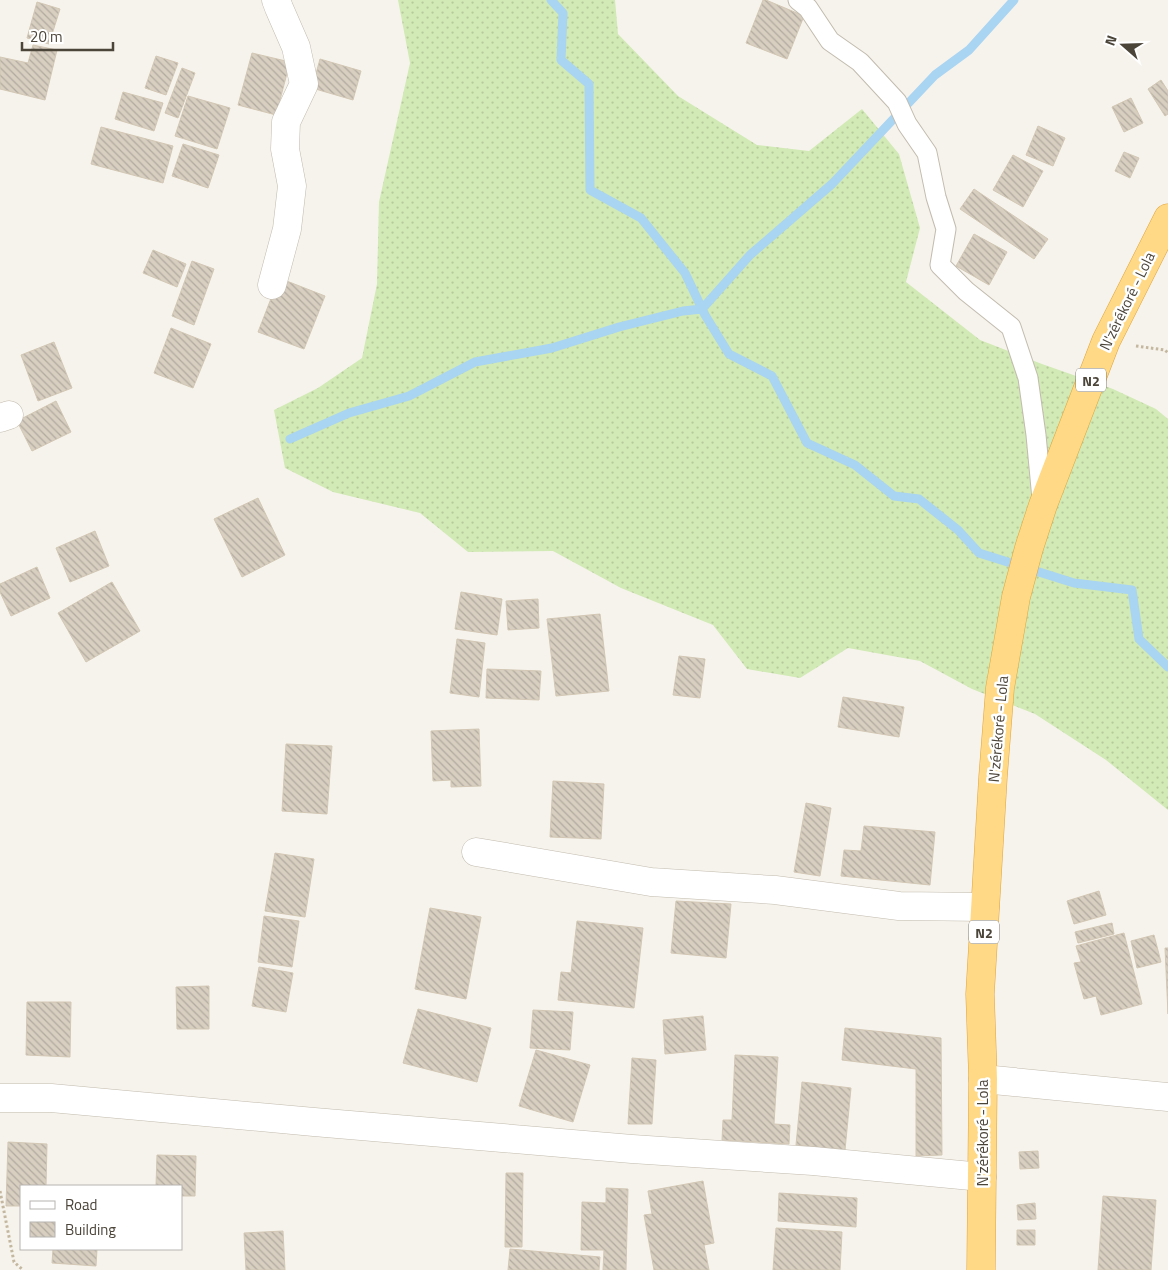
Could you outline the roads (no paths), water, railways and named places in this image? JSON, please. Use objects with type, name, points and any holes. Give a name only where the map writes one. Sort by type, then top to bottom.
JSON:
[{"type":"highway","name":"N'zérékoré - Lola","points":[[981,1270],[983,1079],[980,994],[1000,688],[1016,597],[1043,505],[1106,341],[1168,218]]},
{"type":"street","points":[[272,285],[287,229],[292,186],[286,149],[286,122],[304,84],[296,47],[276,0]]},
{"type":"street","points":[[476,852],[651,882],[775,890],[899,906],[985,907]]},
{"type":"street","points":[[983,1079],[1168,1097]]},
{"type":"street","points":[[0,1098],[51,1098],[334,1124],[632,1149],[813,1161],[982,1177]]},
{"type":"lane","points":[[798,0],[808,8],[830,41],[860,62],[897,102],[907,124],[927,152],[936,198],[946,229],[940,265],[966,291],[1011,327],[1028,378],[1043,505]]},
{"type":"waterway","points":[[551,0],[563,13],[561,60],[589,84],[590,190],[641,218],[685,273],[705,315],[729,354],[772,376],[807,443],[855,465],[894,496],[919,499],[958,530],[979,553],[1074,583],[1132,590],[1139,639],[1168,667]]},
{"type":"waterway","points":[[290,439],[349,413],[409,396],[475,362],[552,348],[619,327],[683,311],[702,309],[750,255],[832,184],[935,75],[969,50],[1014,0]]}]
